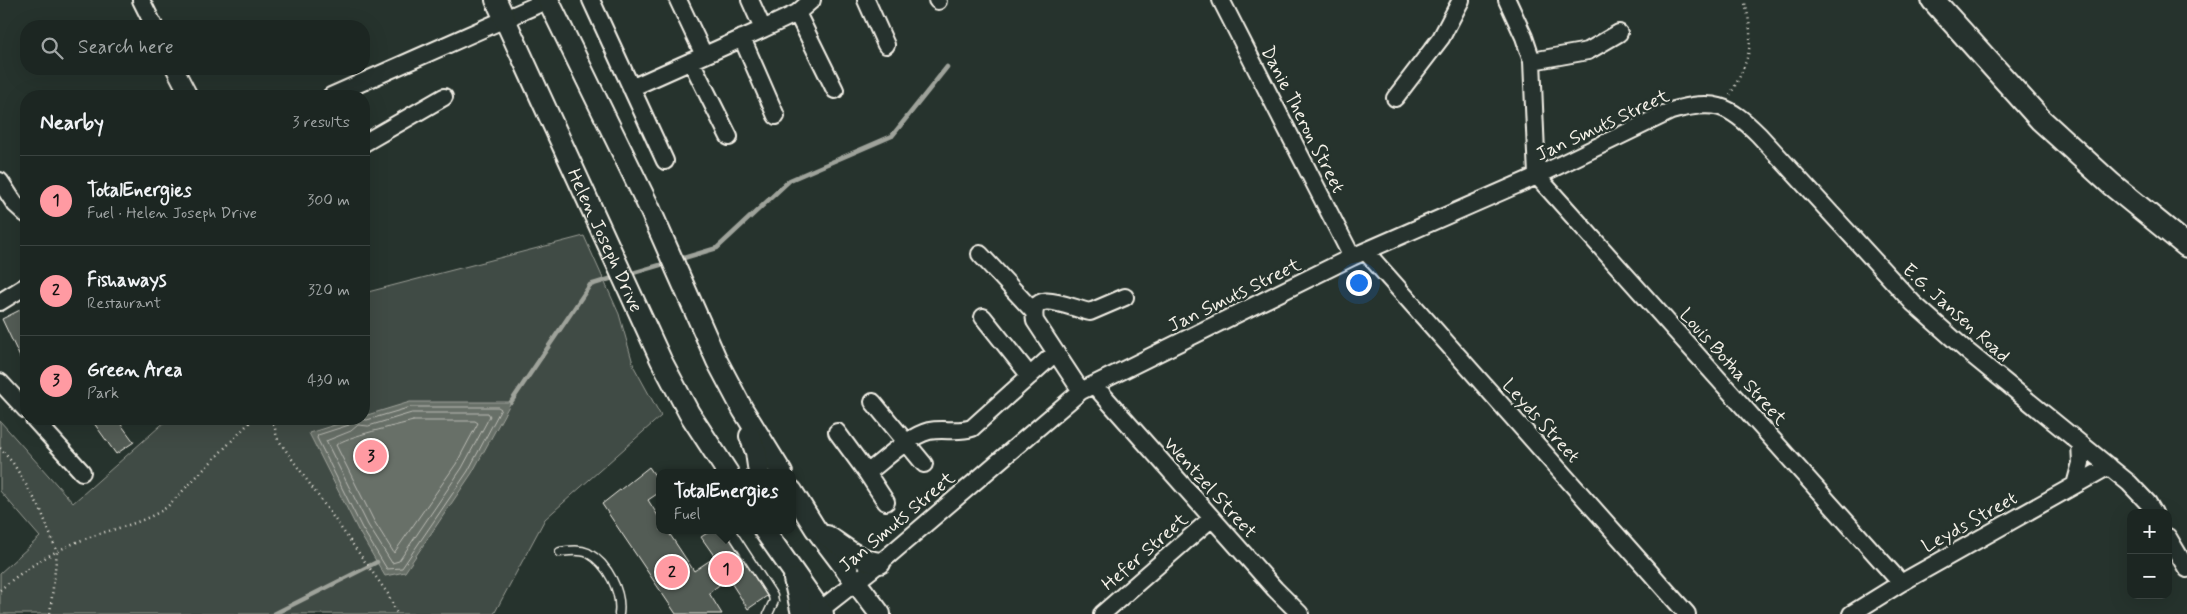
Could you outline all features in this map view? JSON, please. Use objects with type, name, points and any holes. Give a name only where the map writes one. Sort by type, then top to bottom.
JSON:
[{"type":"main road","points":[[1933,0],[2041,120],[2111,184],[2187,246]]},
{"type":"street","points":[[140,0],[151,20]]},
{"type":"street","name":"Helen Joseph Drive","points":[[496,0],[661,360],[690,413],[725,469]]},
{"type":"street","points":[[344,90],[548,0],[648,206],[717,361],[743,410],[780,469]]},
{"type":"street","points":[[591,0],[665,161]]},
{"type":"street","points":[[678,0],[697,58],[729,138]]},
{"type":"street","points":[[750,0],[763,28]]},
{"type":"street","points":[[631,88],[798,13],[812,0]]},
{"type":"street","points":[[866,0],[886,45]]},
{"type":"street","name":"Danie Theron Street","points":[[1220,0],[1359,254]]},
{"type":"street","points":[[1395,98],[1441,38],[1461,0]]},
{"type":"street","points":[[1507,0],[1524,37],[1532,61],[1537,176]]},
{"type":"street","points":[[798,13],[835,90]]},
{"type":"street","points":[[1532,61],[1588,51],[1619,32]]},
{"type":"street","points":[[742,38],[776,116]]},
{"type":"street","points":[[178,75],[186,90]]},
{"type":"street","points":[[370,140],[444,97]]},
{"type":"street","name":"Jan Smuts Street","points":[[815,613],[880,563],[1088,388],[1359,254],[1537,176],[1671,111],[1692,105],[1708,104],[1723,108]]},
{"type":"street","name":"E.G. Jansen Road","points":[[1723,108],[1736,114],[1759,135],[1913,304],[1967,351],[2129,483],[2151,509]]},
{"type":"street","name":"Louis Botha Street","points":[[1537,176],[1901,583]]},
{"type":"street","points":[[0,181],[20,209]]},
{"type":"street","points":[[980,254],[1033,311],[1035,306],[1041,302],[1051,301],[1090,312],[1098,310],[1125,296]]},
{"type":"street","name":"Leyds Street","points":[[1359,254],[1687,614]]},
{"type":"street","points":[[0,302],[20,290]]},
{"type":"street","name":"Wentzel Street","points":[[1033,311],[1035,322],[1055,353],[1212,518],[1300,614]]},
{"type":"street","points":[[983,317],[1030,376]]},
{"type":"street","points":[[868,473],[908,443],[928,432],[964,431],[972,428],[1055,353]]},
{"type":"street","points":[[0,382],[20,404]]},
{"type":"street","points":[[873,402],[924,464]]},
{"type":"street","points":[[743,410],[756,452],[758,469]]},
{"type":"street","points":[[39,425],[82,472]]},
{"type":"street","points":[[837,432],[868,473],[886,502]]},
{"type":"street","points":[[2075,485],[2081,463],[2080,442]]},
{"type":"street","name":"Leyds Street","points":[[1851,614],[1901,583],[2109,466]]},
{"type":"street","points":[[796,497],[815,528],[880,614]]},
{"type":"street","name":"Hefer Street","points":[[1102,614],[1212,518]]},
{"type":"street","points":[[815,528],[856,556],[871,562],[880,563]]},
{"type":"street","points":[[767,534],[792,572],[815,613]]},
{"type":"street","points":[[2172,544],[2187,568]]},
{"type":"lane","points":[[733,534],[773,596],[774,601],[768,614]]},
{"type":"lane","points":[[560,552],[574,550],[587,553],[601,563],[619,594],[619,614]]},
{"type":"path","points":[[1723,108],[1744,70],[1751,44],[1749,17],[1744,0]]},
{"type":"path","points":[[0,590],[57,552],[91,536],[152,518],[167,507],[247,425]]},
{"type":"path","points":[[275,425],[277,438],[388,594],[397,614]]},
{"type":"path","points":[[0,448],[13,462],[40,508],[57,552],[50,614]]},
{"type":"shaded area","points":[[584,236],[619,314],[634,367],[661,416],[545,519],[494,614],[0,614],[0,573],[40,537],[0,491],[0,421],[73,503],[161,425],[370,425],[370,291]]},
{"type":"water","points":[[410,402],[511,402],[472,473],[405,572],[385,576],[358,530],[309,433],[335,425],[370,425],[370,414]]},
{"type":"building","points":[[20,310],[20,357],[2,319]]},
{"type":"building","points":[[95,425],[121,425],[134,442],[116,454]]},
{"type":"building","points":[[649,467],[656,477],[656,495],[648,500],[656,513],[656,534],[670,534],[694,571],[715,557],[701,537],[706,534],[727,534],[767,596],[748,609],[728,578],[709,593],[722,614],[676,614],[602,504]]},
{"type":"waterway","points":[[677,260],[717,248],[790,180],[892,136],[947,67]]},
{"type":"waterway","points":[[626,275],[667,263]]},
{"type":"waterway","points":[[511,402],[590,285],[616,277]]},
{"type":"waterway","points":[[274,614],[377,562]]},
{"type":"place","name":"Green Area","points":[[371,456]]},
{"type":"place","name":"TotalEnergies","points":[[726,569]]},
{"type":"place","name":"Fishaways","points":[[672,572]]}]
